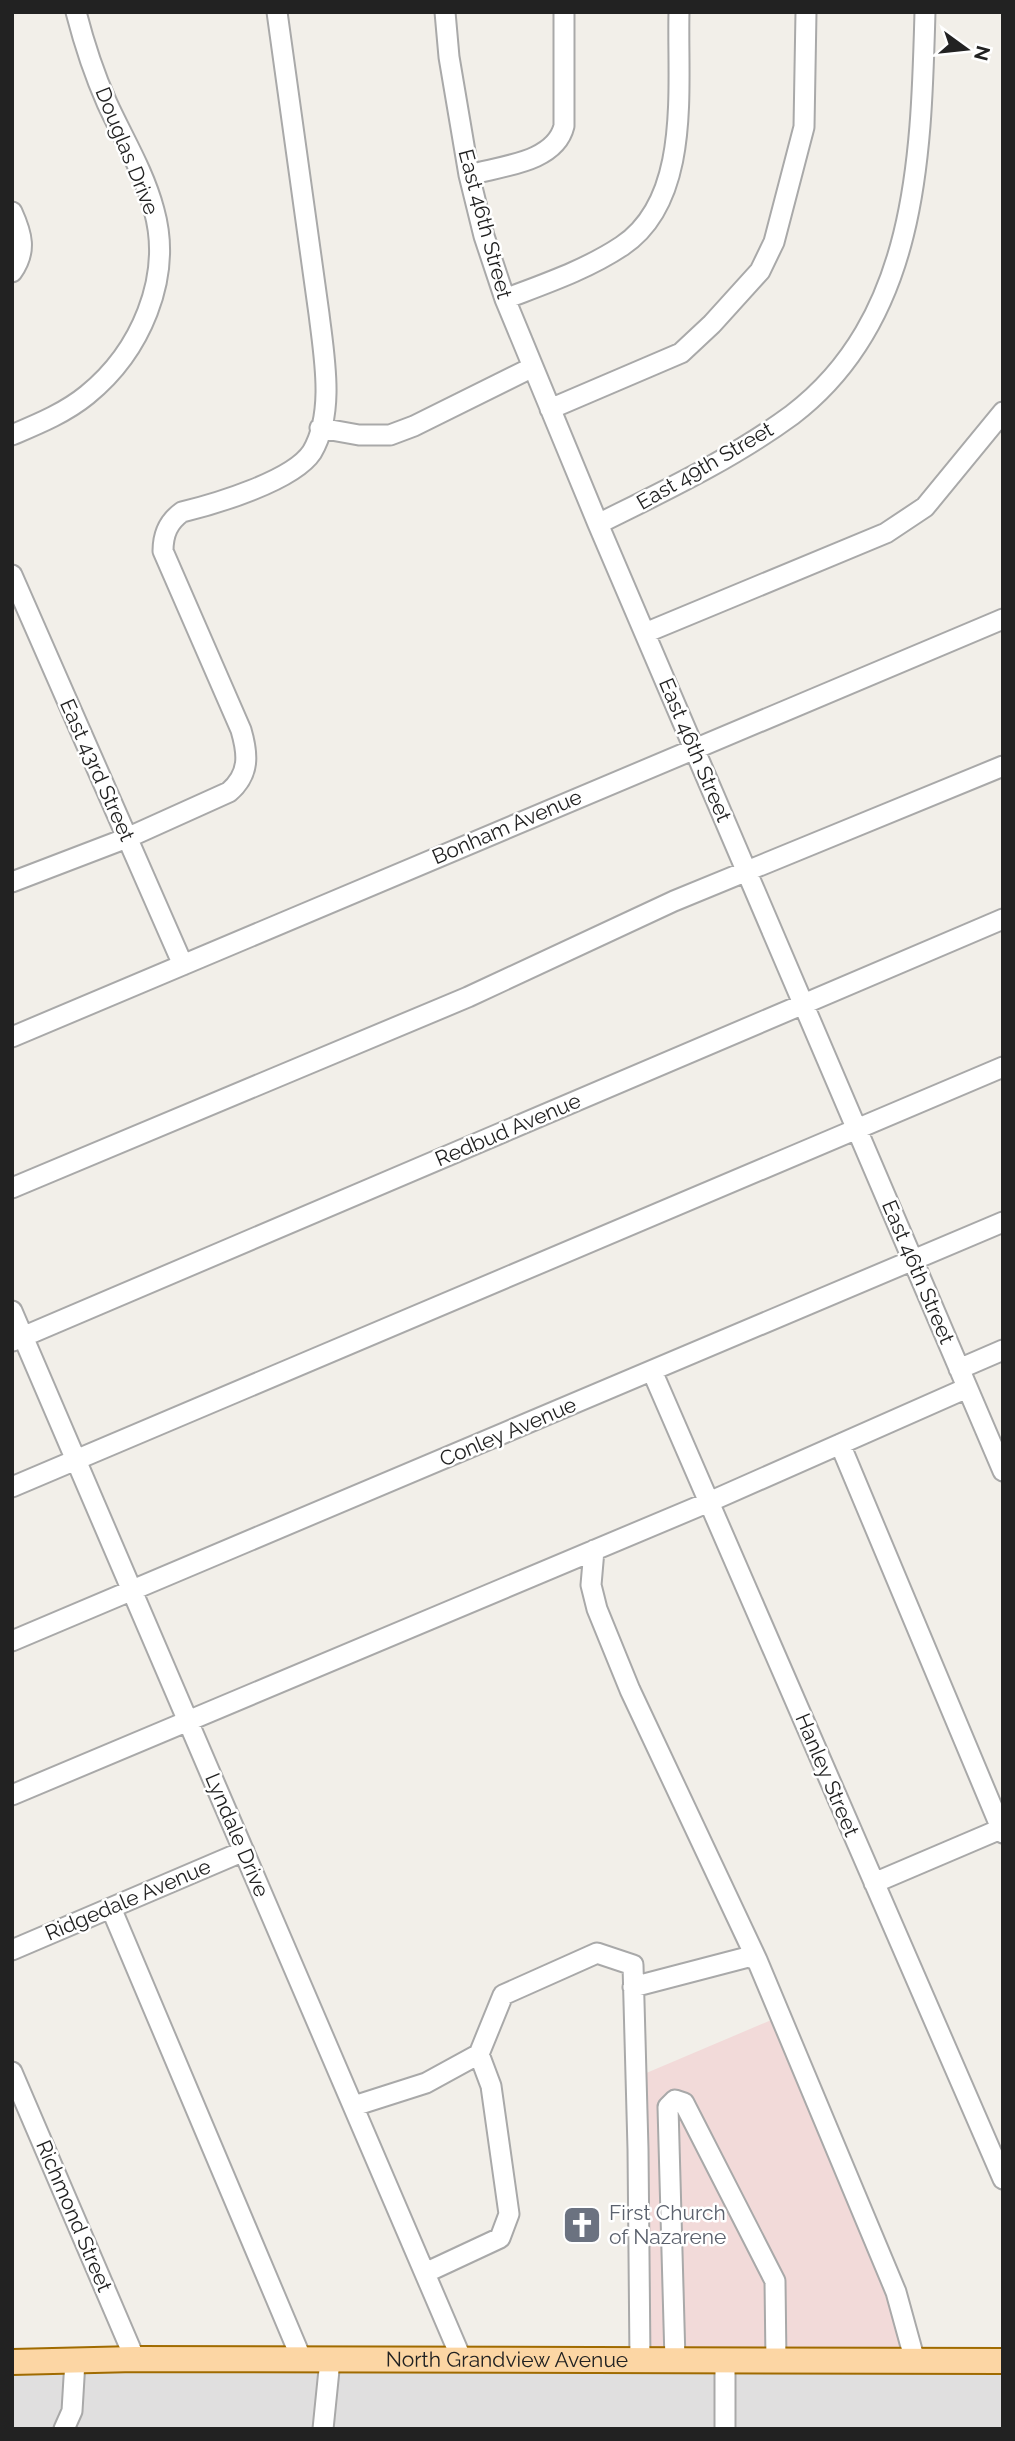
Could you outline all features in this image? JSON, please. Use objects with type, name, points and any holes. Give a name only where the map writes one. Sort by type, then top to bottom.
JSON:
[{"type":"main road","name":"North Grandview Avenue","points":[[12,2362],[135,2359],[1003,2361]]},
{"type":"street","name":"Douglas Drive","points":[[12,435],[67,409],[112,372],[131,348],[145,320],[157,272],[159,237],[145,182],[107,102],[76,12]]},
{"type":"street","points":[[12,882],[127,838],[229,792],[241,780],[247,761],[247,750],[230,701],[163,551],[164,533],[173,518],[182,512],[272,482],[295,469],[311,452],[320,428],[324,409],[324,364],[277,12]]},
{"type":"street","name":"East 46th Street","points":[[445,12],[458,116],[469,174],[484,236],[505,299],[598,524],[1003,1471]]},
{"type":"street","points":[[469,174],[532,158],[551,148],[562,134],[564,12]]},
{"type":"street","points":[[505,299],[569,274],[621,247],[643,228],[658,208],[674,160],[679,12]]},
{"type":"street","points":[[550,409],[681,353],[712,324],[760,271],[774,242],[804,127],[806,12]]},
{"type":"street","name":"East 49th Street","points":[[598,524],[685,481],[748,445],[802,406],[827,384],[852,352],[873,318],[889,283],[902,245],[912,201],[924,71],[925,12]]},
{"type":"street","points":[[12,212],[22,236],[23,247],[12,272]]},
{"type":"street","points":[[320,428],[359,435],[390,435],[414,426],[533,367]]},
{"type":"street","points":[[645,633],[886,533],[925,507],[1003,412]]},
{"type":"street","name":"East 43rd Street","points":[[12,575],[183,965]]},
{"type":"street","name":"Bonham Avenue","points":[[12,1037],[1003,619]]},
{"type":"street","points":[[12,1188],[468,997],[674,901],[1003,766]]},
{"type":"street","name":"Redbud Avenue","points":[[18,1339],[1003,919]]},
{"type":"street","points":[[12,1487],[1003,1067]]},
{"type":"street","name":"Conley Avenue","points":[[12,1642],[1003,1222]]},
{"type":"street","name":"Lyndale Drive","points":[[12,1311],[18,1339],[76,1459],[462,2360]]},
{"type":"street","points":[[959,1369],[1003,1350]]},
{"type":"street","name":"Hanley Street","points":[[652,1371],[1003,2179]]},
{"type":"street","points":[[12,1795],[709,1502],[967,1388]]},
{"type":"street","points":[[840,1444],[1002,1830],[874,1883]]},
{"type":"street","points":[[594,1550],[591,1585],[602,1621],[630,1690],[757,1960],[896,2292],[915,2361]]},
{"type":"street","name":"Ridgedale Avenue","points":[[12,1950],[244,1851]]},
{"type":"street","points":[[111,1908],[302,2360]]},
{"type":"street","points":[[354,2106],[426,2083],[479,2054],[503,1995],[597,1953],[633,1965],[640,2360]]},
{"type":"street","points":[[633,1987],[748,1957],[757,1960]]},
{"type":"street","points":[[425,2273],[500,2238],[509,2214],[491,2087],[479,2054]]},
{"type":"street","name":"Richmond Street","points":[[12,2072],[135,2359]]},
{"type":"street","points":[[675,2360],[668,2107],[675,2099],[684,2103],[775,2281],[776,2361]]},
{"type":"street","points":[[323,2429],[330,2360]]},
{"type":"street","points":[[64,2429],[72,2411],[75,2361]]},
{"type":"street","points":[[725,2361],[725,2429]]},
{"type":"shaded area","points":[[783,2015],[928,2361],[646,2360],[644,2074]]},
{"type":"shaded area","points":[[12,2357],[1003,2361],[1003,2429],[12,2429]]},
{"type":"place","name":"First Church of Nazarene","points":[[582,2225]]}]
